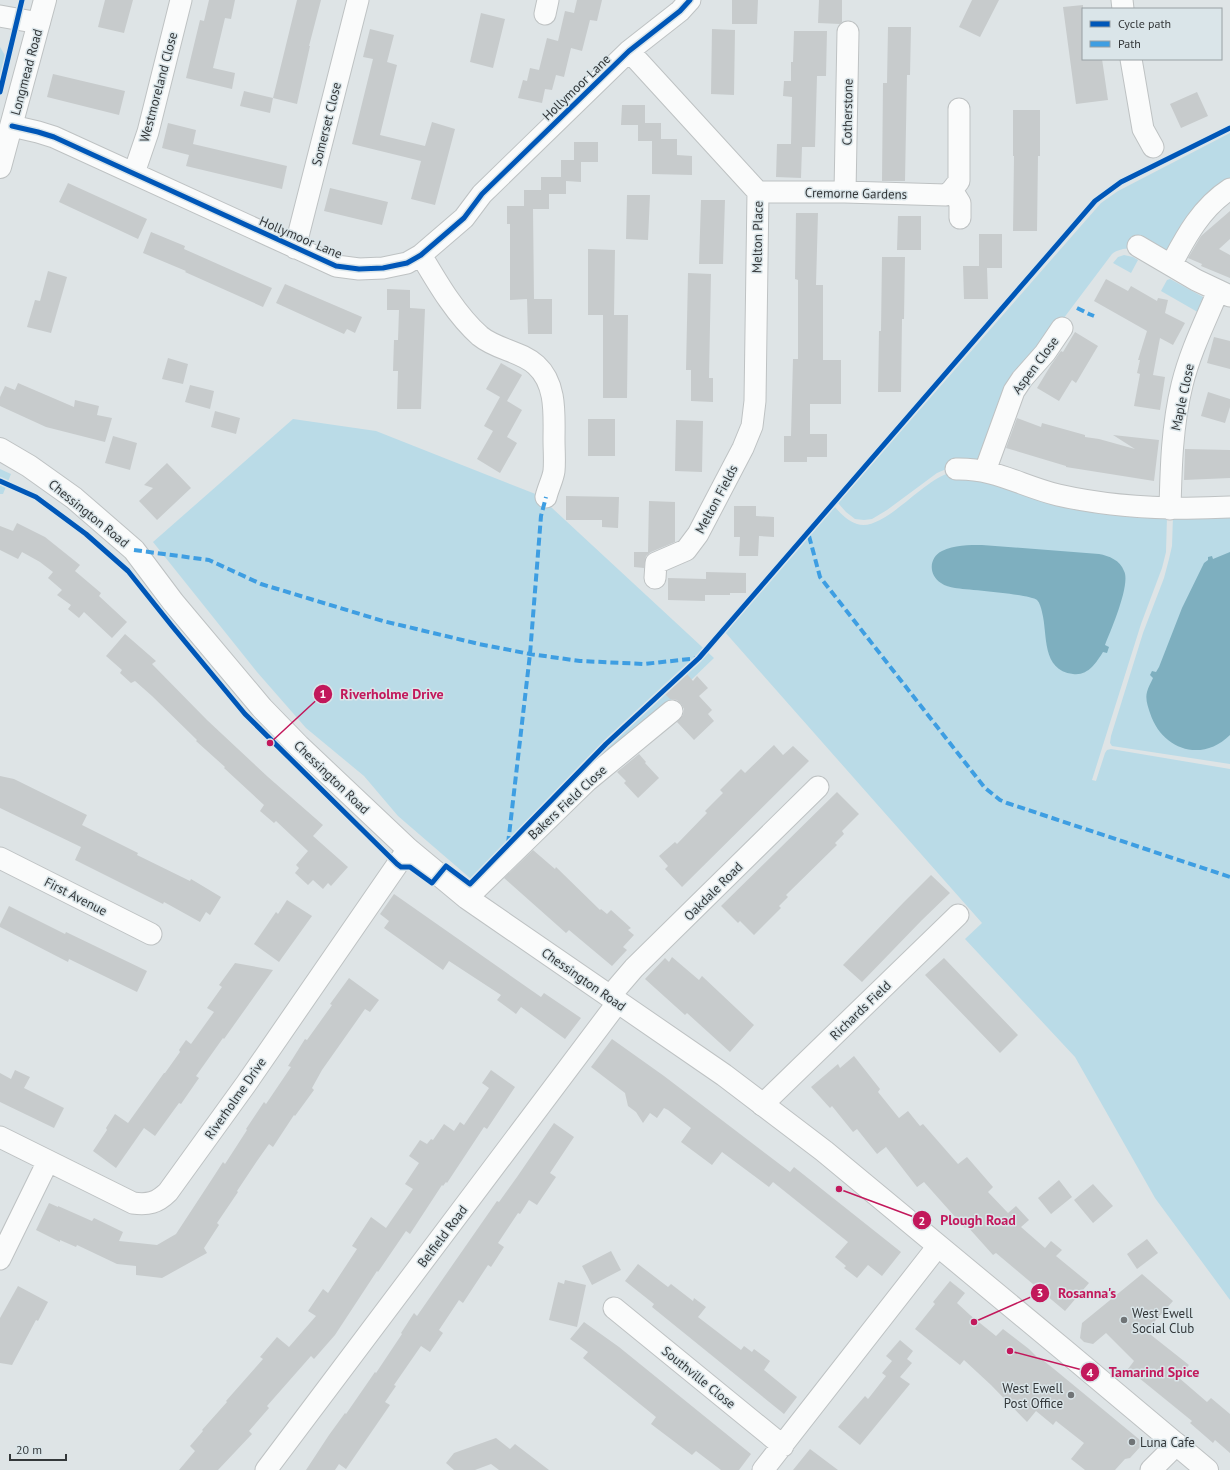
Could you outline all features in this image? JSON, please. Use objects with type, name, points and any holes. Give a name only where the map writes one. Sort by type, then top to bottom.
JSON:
[{"type":"main road","name":"Longmead Road","points":[[0,167],[44,0]]},
{"type":"main road","name":"Chessington Road","points":[[0,449],[29,466],[74,498],[134,550],[173,602],[262,708],[299,746],[408,849],[467,898],[724,1075],[824,1151],[1207,1470]]},
{"type":"street","name":"Westmoreland Close","points":[[134,173],[148,132],[181,0]]},
{"type":"street","name":"Somerset Close","points":[[294,248],[358,0]]},
{"type":"street","name":"Hollymoor Lane","points":[[12,126],[54,137],[336,266],[360,269],[383,268],[407,263],[421,255],[464,218],[482,194],[629,51],[680,4]]},
{"type":"street","points":[[0,16],[39,23]]},
{"type":"street","name":"Cotherstone","points":[[845,192],[848,32]]},
{"type":"street","name":"Melton Place","points":[[629,51],[758,192],[755,401]]},
{"type":"street","points":[[1131,60],[1143,129],[1153,147]]},
{"type":"street","points":[[959,109],[959,181],[952,190],[960,203],[960,218]]},
{"type":"street","points":[[1171,265],[1196,222],[1216,200],[1230,189]]},
{"type":"street","name":"Cremorne Gardens","points":[[758,192],[845,192],[946,195],[952,190]]},
{"type":"street","points":[[1138,246],[1224,293]]},
{"type":"street","points":[[421,255],[434,277],[467,323],[481,337],[494,346],[530,361],[537,366],[550,385],[554,409],[554,471],[546,497]]},
{"type":"street","name":"Maple Close","points":[[1170,509],[1172,441],[1178,402],[1190,357],[1224,293]]},
{"type":"street","name":"Aspen Close","points":[[985,471],[1014,391],[1022,379],[1045,354],[1062,328]]},
{"type":"street","name":"Melton Fields","points":[[655,578],[656,563],[686,550],[698,534],[743,448],[752,426],[755,401]]},
{"type":"street","points":[[956,469],[985,471],[1044,491],[1114,505],[1170,509],[1230,507]]},
{"type":"street","name":"Bakers Field Close","points":[[467,898],[587,781],[672,711]]},
{"type":"street","name":"Oakdale Road","points":[[614,999],[634,968],[818,787]]},
{"type":"street","name":"Riverholme Drive","points":[[0,1137],[133,1203],[154,1203],[161,1199],[168,1192],[246,1084],[408,849]]},
{"type":"street","name":"First Avenue","points":[[0,858],[152,934]]},
{"type":"street","name":"Richards Field","points":[[762,1105],[958,915]]},
{"type":"street","name":"Belfield Road","points":[[266,1470],[614,999]]},
{"type":"street","points":[[0,1259],[48,1161]]},
{"type":"street","points":[[763,1470],[938,1246]]},
{"type":"street","name":"Southville Close","points":[[614,1308],[783,1446]]},
{"type":"street","points":[[1151,1470],[1177,1444]]},
{"type":"shaded area","points":[[0,47],[6,57],[0,81]]},
{"type":"shaded area","points":[[1230,133],[1230,184],[1171,248],[1156,250],[1133,248],[1118,250],[1112,254],[1036,355],[978,462],[937,473],[887,510],[872,519],[855,519],[846,512],[838,503],[1101,203],[1118,191]]},
{"type":"shaded area","points":[[1124,255],[1138,260],[1131,273],[1113,263],[1118,257]]},
{"type":"shaded area","points":[[1170,279],[1205,298],[1201,314],[1161,291],[1167,280]]},
{"type":"shaded area","points":[[293,419],[376,431],[538,495],[714,658],[478,885],[398,816],[364,776],[306,728],[257,672],[153,542]]},
{"type":"shaded area","points":[[0,469],[11,474],[3,494],[0,494]]},
{"type":"shaded area","points":[[950,473],[1167,516],[1166,552],[1162,568],[1141,624],[1092,780],[1096,781],[1105,753],[1107,750],[1111,749],[1230,769],[1230,1300],[1155,1198],[1075,1057],[965,939],[982,923],[724,631],[835,507],[842,515],[851,521],[857,524],[867,525],[879,521],[939,477]]},
{"type":"shaded area","points":[[1230,514],[1230,764],[1112,746],[1110,743],[1111,736],[1143,633],[1164,578],[1172,546],[1173,516]]},
{"type":"shaded area","points":[[982,545],[1099,554],[1117,561],[1124,571],[1125,586],[1123,596],[1105,645],[1109,647],[1107,653],[1103,652],[1091,668],[1083,673],[1073,674],[1063,671],[1056,666],[1051,659],[1046,641],[1042,612],[1040,604],[1037,600],[1012,594],[946,586],[937,580],[932,571],[932,566],[935,557],[938,554],[942,551],[957,546]]},
{"type":"shaded area","points":[[1230,552],[1230,735],[1219,744],[1207,749],[1196,750],[1184,748],[1173,744],[1156,726],[1150,713],[1146,695],[1153,678],[1150,675],[1152,671],[1156,672],[1159,667],[1182,608],[1204,563],[1208,560],[1208,557],[1212,556],[1213,559]]},
{"type":"building","points":[[105,0],[133,0],[124,33],[98,27]]},
{"type":"building","points":[[209,0],[235,0],[231,19],[225,18],[213,68],[235,73],[232,89],[186,78],[200,20],[204,21]]},
{"type":"building","points":[[297,0],[321,0],[309,46],[297,104],[273,98]]},
{"type":"building","points":[[577,0],[602,0],[597,21],[590,20],[582,51],[571,48],[564,77],[556,75],[552,90],[545,89],[542,103],[518,98],[523,80],[527,81],[530,68],[539,70],[547,38],[558,41],[565,11],[574,13]]},
{"type":"building","points":[[732,0],[758,0],[757,24],[732,24]]},
{"type":"building","points":[[819,0],[842,0],[842,22],[840,24],[818,23]]},
{"type":"building","points":[[972,0],[999,0],[980,37],[959,27]]},
{"type":"building","points":[[1083,5],[1082,60],[1102,60],[1108,100],[1076,104],[1063,7]]},
{"type":"building","points":[[481,13],[505,19],[493,68],[470,62]]},
{"type":"building","points":[[888,27],[911,27],[910,75],[907,75],[905,181],[882,181],[883,83],[887,83]]},
{"type":"building","points":[[370,29],[394,35],[387,62],[397,65],[380,135],[425,146],[432,122],[455,129],[435,205],[411,199],[421,161],[352,144],[373,59],[363,57]]},
{"type":"building","points":[[712,29],[735,30],[734,95],[711,94]]},
{"type":"building","points":[[794,31],[827,31],[826,76],[817,76],[815,147],[802,147],[801,178],[776,177],[777,144],[791,144],[792,97],[783,96],[784,81],[791,81]]},
{"type":"building","points":[[53,74],[125,91],[119,115],[47,97]]},
{"type":"building","points":[[244,91],[273,98],[270,113],[240,106]]},
{"type":"building","points":[[1197,92],[1208,116],[1181,128],[1170,104]]},
{"type":"building","points":[[622,105],[645,105],[645,123],[661,123],[661,139],[677,139],[677,155],[692,156],[692,175],[652,174],[652,141],[638,141],[638,125],[621,125]]},
{"type":"building","points":[[1013,110],[1040,110],[1037,231],[1013,231]]},
{"type":"building","points":[[168,123],[196,130],[193,144],[287,166],[282,189],[186,166],[189,155],[162,148]]},
{"type":"building","points":[[574,142],[598,142],[598,162],[581,162],[581,182],[566,181],[566,194],[549,194],[549,209],[533,209],[534,299],[552,299],[552,334],[528,334],[527,299],[510,300],[510,224],[507,224],[507,206],[524,206],[524,190],[541,190],[541,177],[561,177],[561,160],[574,160]]},
{"type":"building","points":[[68,183],[147,219],[138,239],[59,202]]},
{"type":"building","points":[[330,188],[388,202],[382,225],[324,211]]},
{"type":"building","points":[[627,195],[650,195],[648,240],[626,239]]},
{"type":"building","points":[[701,200],[725,200],[723,264],[699,264]]},
{"type":"building","points":[[1230,211],[1230,239],[1219,249],[1230,255],[1230,278],[1201,266],[1202,264],[1188,258],[1201,236]]},
{"type":"building","points":[[796,213],[818,213],[816,285],[823,285],[823,360],[841,360],[841,404],[810,404],[810,434],[827,434],[827,457],[807,457],[807,462],[784,462],[784,436],[791,436],[793,359],[798,359],[798,280],[795,279]]},
{"type":"building","points":[[898,216],[921,216],[921,250],[897,250]]},
{"type":"building","points":[[151,232],[185,246],[184,249],[272,288],[263,307],[185,272],[186,271],[143,253]]},
{"type":"building","points":[[979,234],[1002,234],[1002,268],[987,268],[988,299],[964,299],[963,266],[979,266]]},
{"type":"building","points":[[588,249],[615,250],[614,315],[628,315],[627,398],[603,398],[603,315],[588,315]]},
{"type":"building","points":[[882,257],[905,257],[901,392],[878,392]]},
{"type":"building","points":[[48,271],[67,277],[51,333],[27,327],[35,300],[40,301]]},
{"type":"building","points":[[688,273],[711,274],[709,378],[713,378],[713,402],[691,401],[691,370],[686,370]]},
{"type":"building","points":[[1106,279],[1128,291],[1131,286],[1157,301],[1158,298],[1168,300],[1165,313],[1185,323],[1173,345],[1160,338],[1153,375],[1165,377],[1160,410],[1134,406],[1140,374],[1137,373],[1140,360],[1138,360],[1147,331],[1094,301]]},
{"type":"building","points":[[285,284],[362,317],[355,333],[347,329],[344,334],[276,303]]},
{"type":"building","points":[[387,289],[410,290],[410,308],[425,309],[421,409],[397,409],[398,371],[393,371],[394,340],[398,340],[399,310],[387,310]]},
{"type":"building","points":[[1075,332],[1098,346],[1076,383],[1072,380],[1059,401],[1037,388],[1051,365],[1061,351],[1063,352]]},
{"type":"building","points":[[1214,337],[1230,341],[1230,369],[1207,363]]},
{"type":"building","points":[[168,358],[188,364],[183,384],[162,379]]},
{"type":"building","points":[[501,363],[522,375],[507,401],[522,410],[507,437],[517,443],[500,473],[477,459],[493,431],[484,426],[500,397],[486,389]]},
{"type":"building","points":[[18,383],[74,407],[75,400],[99,406],[97,415],[112,418],[105,442],[46,427],[0,406],[0,397],[5,386],[15,390]]},
{"type":"building","points":[[190,385],[214,391],[210,409],[185,402]]},
{"type":"building","points":[[1208,392],[1230,399],[1230,407],[1225,423],[1201,416]]},
{"type":"building","points":[[215,411],[240,418],[236,434],[211,427]]},
{"type":"building","points":[[1017,418],[1041,427],[1042,423],[1085,435],[1085,437],[1099,439],[1135,449],[1113,435],[1159,440],[1154,481],[1066,467],[1006,448]]},
{"type":"building","points":[[588,419],[615,419],[615,456],[588,456]]},
{"type":"building","points":[[676,420],[703,421],[702,472],[675,471]]},
{"type":"building","points":[[113,436],[137,443],[130,470],[105,463]]},
{"type":"building","points":[[1185,449],[1230,450],[1230,478],[1184,480]]},
{"type":"building","points":[[167,463],[191,488],[157,520],[139,501],[153,488],[144,485]]},
{"type":"building","points":[[566,496],[619,497],[618,528],[602,527],[602,520],[566,520]]},
{"type":"building","points":[[649,501],[675,502],[675,542],[651,552],[646,556],[644,568],[634,567],[634,552],[648,552]]},
{"type":"building","points":[[734,506],[756,506],[756,516],[774,517],[774,537],[759,536],[758,556],[739,556],[740,537],[734,537]]},
{"type":"building","points":[[17,523],[45,537],[80,565],[75,571],[101,593],[99,596],[127,622],[112,638],[84,612],[79,618],[68,609],[71,605],[57,595],[62,590],[48,578],[53,572],[40,562],[22,552],[18,559],[0,550],[0,526],[13,531]]},
{"type":"building","points":[[706,572],[746,573],[746,593],[730,593],[730,595],[705,595],[705,601],[668,600],[668,578],[706,579]]},
{"type":"building","points":[[125,634],[156,661],[152,664],[207,720],[268,777],[323,825],[313,836],[348,867],[331,886],[328,883],[323,889],[313,880],[308,885],[295,873],[299,868],[296,865],[308,851],[276,821],[274,823],[260,811],[264,805],[196,741],[197,740],[152,696],[135,681],[131,683],[120,673],[122,670],[106,656]]},
{"type":"building","points":[[687,674],[693,681],[697,676],[708,688],[699,696],[712,710],[708,714],[714,721],[694,740],[677,722],[683,715],[684,709],[681,704],[677,700],[670,699],[665,694]]},
{"type":"building","points":[[774,745],[783,755],[793,746],[809,761],[682,887],[665,869],[668,866],[659,856],[675,842],[677,844],[707,813],[705,811],[723,793],[720,790],[741,769],[745,773]]},
{"type":"building","points":[[639,754],[659,778],[638,798],[624,783],[626,781],[617,772]]},
{"type":"building","points":[[0,776],[14,779],[87,815],[82,825],[138,853],[137,855],[190,881],[191,879],[221,897],[210,915],[206,912],[200,922],[164,902],[163,904],[75,860],[81,847],[0,808]]},
{"type":"building","points":[[837,792],[859,814],[842,831],[844,834],[835,843],[837,845],[786,895],[788,897],[779,906],[781,908],[754,935],[740,921],[738,923],[721,906]]},
{"type":"building","points":[[533,850],[555,869],[556,867],[600,910],[601,909],[607,914],[611,910],[631,928],[628,930],[634,935],[623,947],[627,950],[612,966],[569,930],[566,933],[504,878]]},
{"type":"building","points":[[931,875],[950,893],[862,982],[843,965]]},
{"type":"building","points":[[394,894],[541,997],[544,993],[581,1018],[565,1039],[521,1007],[516,1014],[497,1000],[501,995],[449,961],[443,970],[384,928],[389,921],[380,914]]},
{"type":"building","points":[[287,900],[312,916],[279,962],[254,944],[276,912],[278,914]]},
{"type":"building","points":[[9,906],[65,934],[66,932],[147,971],[137,992],[69,959],[68,962],[0,927]]},
{"type":"building","points":[[672,957],[699,980],[702,976],[754,1025],[730,1052],[687,1013],[685,1015],[645,979],[665,958],[669,962]]},
{"type":"building","points":[[944,958],[1018,1035],[1000,1053],[925,975]]},
{"type":"building","points":[[235,963],[273,970],[196,1076],[199,1078],[181,1104],[179,1103],[155,1136],[144,1128],[116,1168],[93,1151],[107,1130],[106,1128],[115,1114],[128,1123],[180,1052],[179,1050],[186,1040],[191,1044],[214,1012],[207,1008],[222,987],[219,985]]},
{"type":"building","points":[[349,978],[379,1000],[370,1012],[365,1009],[322,1070],[312,1088],[314,1090],[295,1116],[294,1115],[273,1147],[269,1144],[257,1161],[217,1223],[219,1225],[204,1248],[207,1253],[162,1278],[136,1275],[136,1266],[117,1264],[77,1245],[76,1247],[60,1240],[60,1242],[36,1230],[49,1203],[92,1221],[94,1218],[123,1232],[119,1241],[157,1245],[176,1234],[223,1162],[225,1164],[264,1102],[266,1104],[291,1067],[288,1066],[305,1039],[307,1040]]},
{"type":"building","points":[[612,1039],[664,1076],[790,1172],[794,1167],[901,1252],[882,1276],[868,1265],[857,1278],[844,1268],[846,1266],[835,1257],[848,1242],[773,1182],[769,1187],[722,1152],[712,1165],[681,1142],[691,1128],[668,1110],[664,1108],[657,1118],[650,1113],[643,1123],[636,1112],[628,1106],[625,1093],[591,1067]]},
{"type":"building","points":[[854,1056],[880,1089],[878,1092],[899,1118],[908,1111],[920,1126],[923,1124],[958,1164],[967,1157],[993,1187],[988,1192],[1008,1213],[1016,1206],[1029,1220],[1021,1227],[1045,1248],[1051,1241],[1062,1250],[1056,1256],[1089,1283],[1065,1311],[996,1253],[993,1255],[967,1226],[965,1228],[924,1182],[917,1187],[886,1147],[877,1154],[857,1129],[853,1132],[832,1106],[830,1108],[811,1087],[838,1064],[840,1068]]},
{"type":"building","points":[[15,1070],[30,1077],[24,1088],[64,1108],[54,1128],[0,1102],[0,1073],[11,1079]]},
{"type":"building","points":[[491,1070],[515,1087],[487,1129],[484,1127],[447,1183],[446,1182],[443,1186],[442,1185],[410,1234],[406,1231],[378,1272],[377,1271],[335,1335],[314,1359],[311,1356],[267,1406],[269,1408],[249,1431],[252,1434],[218,1470],[179,1470],[195,1451],[190,1446],[227,1402],[226,1401],[263,1359],[260,1357],[277,1337],[289,1347],[316,1316],[308,1311],[323,1289],[328,1293],[357,1249],[352,1246],[371,1217],[386,1228],[413,1189],[405,1184],[419,1163],[409,1156],[420,1140],[427,1144],[431,1139],[433,1140],[444,1124],[454,1131],[460,1122],[464,1125],[489,1088],[482,1083]]},
{"type":"building","points":[[554,1123],[574,1137],[550,1173],[556,1177],[537,1205],[529,1200],[520,1214],[518,1213],[498,1243],[504,1247],[491,1267],[488,1265],[463,1303],[459,1300],[439,1330],[443,1333],[430,1352],[421,1346],[394,1385],[396,1386],[385,1402],[390,1405],[346,1469],[339,1464],[335,1470],[306,1470],[329,1435],[345,1413],[346,1414],[375,1372],[376,1373],[414,1313],[417,1316],[497,1201],[499,1202]]},
{"type":"building","points":[[1059,1180],[1072,1197],[1051,1214],[1038,1198]]},
{"type":"building","points":[[1093,1184],[1113,1206],[1093,1223],[1074,1200]]},
{"type":"building","points":[[1147,1239],[1158,1253],[1137,1269],[1127,1254]]},
{"type":"building","points":[[611,1251],[621,1270],[592,1285],[582,1266]]},
{"type":"building","points":[[638,1264],[668,1287],[671,1284],[693,1301],[694,1298],[706,1307],[698,1317],[741,1350],[744,1346],[752,1352],[754,1349],[770,1361],[764,1370],[797,1397],[784,1414],[652,1307],[654,1304],[625,1281]]},
{"type":"building","points":[[1142,1274],[1173,1301],[1146,1331],[1189,1365],[1178,1377],[1207,1402],[1211,1398],[1230,1414],[1230,1453],[1215,1440],[1213,1443],[1190,1423],[1192,1421],[1128,1369],[1134,1361],[1106,1333],[1093,1344],[1084,1342],[1080,1338],[1082,1323]]},
{"type":"building","points":[[565,1280],[586,1285],[577,1327],[549,1320],[558,1282],[564,1284]]},
{"type":"building","points":[[950,1281],[965,1293],[957,1303],[970,1315],[996,1336],[1003,1329],[1140,1440],[1141,1446],[1130,1458],[1125,1459],[1115,1470],[1085,1470],[1071,1459],[1084,1443],[1056,1421],[1053,1425],[1036,1411],[1027,1422],[964,1360],[960,1365],[915,1329],[935,1304],[933,1302]]},
{"type":"building","points":[[18,1286],[48,1302],[38,1321],[36,1320],[12,1365],[0,1363],[0,1318]]},
{"type":"building","points":[[584,1322],[619,1347],[751,1454],[739,1470],[721,1470],[696,1451],[692,1455],[651,1424],[656,1417],[583,1358],[588,1352],[570,1339]]},
{"type":"building","points":[[900,1340],[913,1351],[907,1359],[912,1363],[900,1377],[910,1384],[860,1445],[838,1427],[865,1396],[868,1399],[886,1376],[882,1373],[892,1361],[886,1356]]},
{"type":"building","points":[[496,1438],[510,1449],[515,1444],[549,1470],[499,1470],[491,1464],[475,1470],[454,1470],[446,1463],[454,1453]]},
{"type":"building","points":[[810,1449],[838,1470],[793,1470]]},
{"type":"marked path","points":[[1077,308],[1094,316]]},
{"type":"marked path","points":[[508,844],[530,654],[541,516],[546,497]]},
{"type":"marked path","points":[[809,536],[820,577],[985,788],[1000,800],[1007,803],[1230,877]]},
{"type":"marked path","points":[[134,550],[209,560],[261,584],[383,621],[479,644],[530,654],[580,661],[644,664],[699,658]]},
{"type":"cycle path","points":[[0,92],[22,0]]},
{"type":"cycle path","points":[[12,126],[54,137],[336,266],[359,269],[383,268],[407,263],[421,255],[464,218],[482,194],[629,51],[680,11],[690,0]]},
{"type":"cycle path","points":[[0,481],[36,497],[86,534],[128,571],[245,714],[397,864],[401,867],[410,867],[432,883],[446,866],[470,884],[606,744],[699,658],[1095,201],[1121,182],[1230,128]]},
{"type":"place","name":"Riverholme Drive","points":[[270,743]]},
{"type":"place","name":"Plough Road","points":[[839,1189]]},
{"type":"place","name":"West Ewell Social Club","points":[[1124,1320]]},
{"type":"place","name":"Rosanna's","points":[[974,1322]]},
{"type":"place","name":"Tamarind Spice","points":[[1010,1351]]},
{"type":"place","name":"West Ewell Post Office","points":[[1071,1395]]},
{"type":"place","name":"Luna Cafe","points":[[1132,1442]]}]
